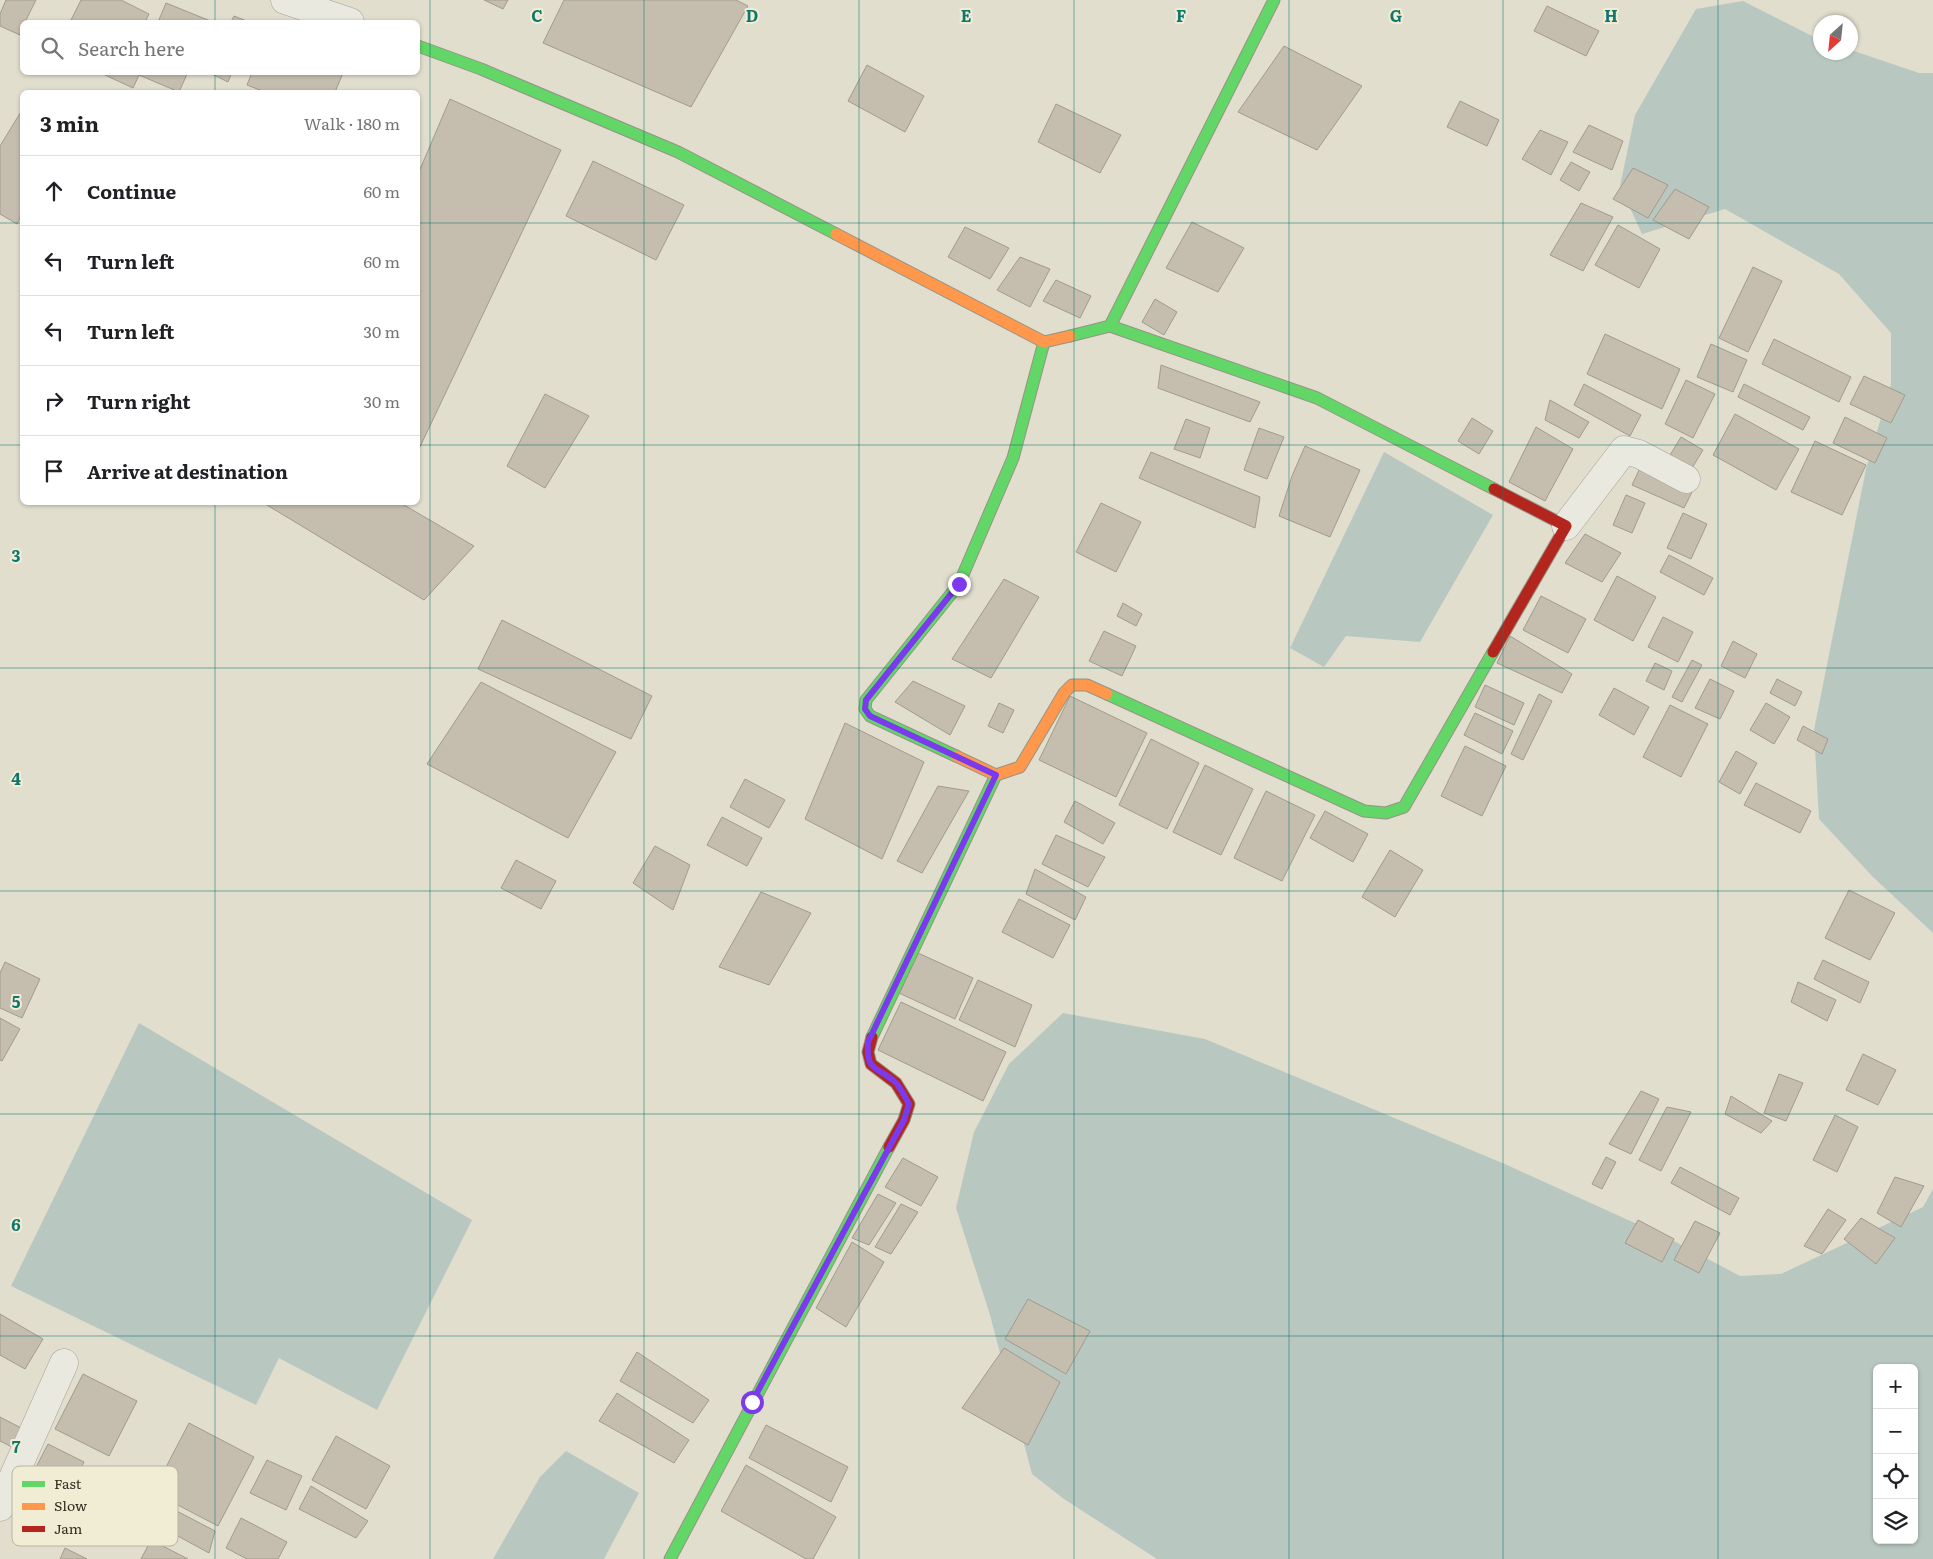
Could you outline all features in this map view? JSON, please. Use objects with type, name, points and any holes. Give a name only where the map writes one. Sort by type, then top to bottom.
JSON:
[{"type":"street","points":[[286,0],[344,20]]},
{"type":"street","points":[[1110,326],[1274,0]]},
{"type":"street","points":[[420,47],[481,69],[678,152],[1044,342],[1110,326],[1317,398],[1566,526]]},
{"type":"street","points":[[1044,342],[1013,458],[959,584],[866,700],[865,709],[870,716],[996,775],[1020,767],[1064,693],[1072,684],[1087,685],[1263,767],[1364,811],[1386,813],[1404,807],[1566,526],[1624,450],[1639,454],[1686,479]]},
{"type":"street","points":[[670,1559],[904,1120],[909,1104],[895,1081],[874,1070],[868,1055],[868,1042],[996,775]]},
{"type":"street","points":[[18,1466],[64,1363]]},
{"type":"street","points":[[0,1507],[12,1480]]},
{"type":"shaded area","points":[[1743,1],[1813,36],[1813,60],[1858,60],[1858,52],[1919,73],[1933,73],[1933,933],[1873,877],[1819,819],[1814,730],[1866,469],[1891,384],[1891,333],[1839,274],[1725,209],[1642,234],[1620,186],[1635,115],[1696,9]]},
{"type":"shaded area","points":[[1384,452],[1493,515],[1420,642],[1346,636],[1324,667],[1290,648]]},
{"type":"shaded area","points":[[1063,1013],[1205,1039],[1507,1165],[1670,1239],[1740,1276],[1781,1274],[1923,1207],[1933,1189],[1933,1559],[1157,1559],[1064,1499],[1032,1474],[990,1315],[956,1208],[974,1132],[1009,1064]]},
{"type":"shaded area","points":[[139,1023],[472,1220],[377,1410],[279,1358],[256,1405],[11,1286]]},
{"type":"shaded area","points":[[566,1451],[639,1493],[604,1559],[493,1559],[540,1477]]},
{"type":"building","points":[[6,0],[36,0],[26,20],[20,20],[20,35],[0,26],[0,14]]},
{"type":"building","points":[[81,0],[121,0],[149,14],[146,20],[71,20]]},
{"type":"building","points":[[484,0],[508,0],[503,9]]},
{"type":"building","points":[[564,0],[736,0],[748,6],[691,107],[543,43]]},
{"type":"building","points":[[166,3],[208,20],[159,20]]},
{"type":"building","points":[[1547,6],[1599,31],[1586,56],[1534,31]]},
{"type":"building","points":[[234,16],[244,20],[232,20]]},
{"type":"building","points":[[1284,46],[1362,86],[1317,150],[1238,112]]},
{"type":"building","points":[[867,65],[924,96],[905,132],[848,101]]},
{"type":"building","points":[[105,75],[139,75],[133,88]]},
{"type":"building","points":[[139,75],[187,75],[180,90],[174,90]]},
{"type":"building","points":[[214,75],[231,75],[228,82]]},
{"type":"building","points":[[251,75],[342,75],[336,90],[260,90],[247,85]]},
{"type":"building","points":[[450,99],[561,150],[420,447],[420,169]]},
{"type":"building","points":[[1460,101],[1499,120],[1487,146],[1447,127]]},
{"type":"building","points":[[1056,104],[1121,135],[1100,173],[1038,142]]},
{"type":"building","points":[[20,113],[20,218],[17,224],[0,214],[0,146]]},
{"type":"building","points":[[1589,125],[1623,141],[1612,170],[1573,152]]},
{"type":"building","points":[[1540,130],[1568,142],[1551,175],[1522,159]]},
{"type":"building","points":[[593,161],[684,205],[656,260],[566,216]]},
{"type":"building","points":[[1571,162],[1590,172],[1579,191],[1560,180]]},
{"type":"building","points":[[1633,168],[1668,185],[1648,218],[1613,199]]},
{"type":"building","points":[[1675,189],[1709,207],[1689,239],[1653,220]]},
{"type":"building","points":[[1581,203],[1613,217],[1583,271],[1550,255]]},
{"type":"building","points":[[1192,222],[1244,248],[1218,292],[1166,268]]},
{"type":"building","points":[[1618,225],[1660,249],[1639,288],[1595,265]]},
{"type":"building","points":[[965,227],[1009,248],[990,279],[948,257]]},
{"type":"building","points":[[1020,257],[1050,269],[1030,307],[997,290]]},
{"type":"building","points":[[1753,267],[1782,281],[1748,352],[1719,338]]},
{"type":"building","points":[[1056,280],[1091,296],[1080,318],[1043,301]]},
{"type":"building","points":[[1155,299],[1177,312],[1164,335],[1142,322]]},
{"type":"building","points":[[1605,334],[1680,369],[1662,409],[1587,374]]},
{"type":"building","points":[[1774,339],[1851,377],[1839,402],[1762,364]]},
{"type":"building","points":[[1711,344],[1747,360],[1733,392],[1697,377]]},
{"type":"building","points":[[1161,365],[1260,402],[1250,422],[1158,388]]},
{"type":"building","points":[[1864,376],[1905,395],[1891,423],[1850,404]]},
{"type":"building","points":[[1686,380],[1715,394],[1693,438],[1665,424]]},
{"type":"building","points":[[1584,384],[1641,415],[1630,436],[1574,405]]},
{"type":"building","points":[[1744,384],[1810,417],[1803,430],[1738,397]]},
{"type":"building","points":[[545,394],[589,416],[545,488],[507,466]]},
{"type":"building","points":[[1550,400],[1589,422],[1579,438],[1545,420]]},
{"type":"building","points":[[1735,414],[1799,449],[1776,490],[1713,455]]},
{"type":"building","points":[[1845,417],[1887,438],[1875,463],[1833,443]]},
{"type":"building","points":[[1472,418],[1493,431],[1479,454],[1458,441]]},
{"type":"building","points":[[1186,419],[1210,428],[1200,458],[1174,449]]},
{"type":"building","points":[[1536,427],[1573,449],[1545,501],[1509,482]]},
{"type":"building","points":[[1259,428],[1284,437],[1267,479],[1244,470]]},
{"type":"building","points":[[1681,437],[1703,450],[1689,473],[1667,460]]},
{"type":"building","points":[[1815,441],[1866,465],[1842,515],[1791,492]]},
{"type":"building","points":[[1305,446],[1360,470],[1330,537],[1279,516],[1292,476]]},
{"type":"building","points":[[1151,452],[1260,497],[1255,528],[1139,478]]},
{"type":"building","points":[[1641,466],[1694,488],[1684,508],[1632,485]]},
{"type":"building","points":[[1626,495],[1645,503],[1632,533],[1613,525]]},
{"type":"building","points":[[1101,503],[1141,522],[1116,572],[1076,552]]},
{"type":"building","points":[[267,505],[404,505],[474,546],[424,600]]},
{"type":"building","points":[[1683,513],[1707,524],[1691,559],[1667,548]]},
{"type":"building","points":[[1585,534],[1621,553],[1602,582],[1565,563]]},
{"type":"building","points":[[1669,555],[1713,578],[1704,595],[1660,572]]},
{"type":"building","points":[[1617,576],[1656,597],[1633,641],[1594,620]]},
{"type":"building","points":[[1004,579],[1039,597],[991,678],[952,659]]},
{"type":"building","points":[[1541,596],[1586,619],[1568,653],[1523,630]]},
{"type":"building","points":[[1123,603],[1142,614],[1136,626],[1117,616]]},
{"type":"building","points":[[1663,617],[1693,632],[1678,662],[1648,647]]},
{"type":"building","points":[[502,620],[652,696],[631,739],[478,669]]},
{"type":"building","points":[[1104,631],[1136,646],[1122,676],[1089,661]]},
{"type":"building","points":[[1510,636],[1572,674],[1562,693],[1497,663]]},
{"type":"building","points":[[1733,641],[1757,654],[1745,678],[1721,666]]},
{"type":"building","points":[[1692,660],[1702,665],[1682,702],[1672,697]]},
{"type":"building","points":[[1655,663],[1672,671],[1664,690],[1646,681]]},
{"type":"building","points":[[1710,679],[1734,691],[1720,719],[1695,708]]},
{"type":"building","points":[[1777,679],[1802,692],[1795,706],[1770,693]]},
{"type":"building","points":[[913,681],[965,706],[950,735],[895,702]]},
{"type":"building","points":[[481,682],[616,752],[568,838],[427,764]]},
{"type":"building","points":[[1485,685],[1524,703],[1514,725],[1475,707]]},
{"type":"building","points":[[1614,688],[1649,707],[1634,735],[1599,715]]},
{"type":"building","points":[[1539,694],[1552,701],[1523,760],[1511,754]]},
{"type":"building","points":[[1070,696],[1147,733],[1116,797],[1039,760]]},
{"type":"building","points":[[999,703],[1014,710],[1003,733],[988,726]]},
{"type":"building","points":[[1766,703],[1790,717],[1774,744],[1750,730]]},
{"type":"building","points":[[1670,705],[1708,724],[1681,777],[1643,757]]},
{"type":"building","points":[[1475,713],[1513,731],[1502,754],[1464,735]]},
{"type":"building","points":[[845,723],[924,762],[882,859],[805,819]]},
{"type":"building","points":[[1803,726],[1828,739],[1822,754],[1797,740]]},
{"type":"building","points":[[1151,739],[1199,763],[1167,829],[1119,805]]},
{"type":"building","points":[[1465,746],[1506,766],[1482,816],[1441,796]]},
{"type":"building","points":[[1736,751],[1757,763],[1740,794],[1719,782]]},
{"type":"building","points":[[1205,765],[1253,789],[1221,855],[1173,832]]},
{"type":"building","points":[[745,779],[785,800],[769,828],[730,807]]},
{"type":"building","points":[[1756,783],[1811,811],[1800,833],[1744,805]]},
{"type":"building","points":[[938,786],[969,791],[922,873],[897,861]]},
{"type":"building","points":[[1266,791],[1315,815],[1282,881],[1234,858]]},
{"type":"building","points":[[1075,801],[1115,823],[1103,844],[1064,822]]},
{"type":"building","points":[[1325,811],[1368,834],[1353,862],[1310,838]]},
{"type":"building","points":[[722,817],[762,838],[747,866],[707,845]]},
{"type":"building","points":[[1056,835],[1105,857],[1088,887],[1042,864]]},
{"type":"building","points":[[655,846],[690,865],[673,910],[633,883]]},
{"type":"building","points":[[1390,850],[1423,870],[1395,917],[1362,897]]},
{"type":"building","points":[[516,860],[556,881],[541,909],[501,888]]},
{"type":"building","points":[[1035,869],[1086,897],[1075,920],[1026,894]]},
{"type":"building","points":[[1849,890],[1895,913],[1870,960],[1825,938]]},
{"type":"building","points":[[761,892],[811,913],[769,985],[719,967]]},
{"type":"building","points":[[1019,899],[1070,925],[1053,958],[1002,932]]},
{"type":"building","points":[[918,953],[973,978],[955,1019],[899,993]]},
{"type":"building","points":[[1823,960],[1869,982],[1860,1003],[1814,979]]},
{"type":"building","points":[[5,962],[40,979],[22,1018],[0,1008],[0,973]]},
{"type":"building","points":[[978,980],[1032,1005],[1015,1047],[959,1020]]},
{"type":"building","points":[[1798,982],[1836,1000],[1827,1021],[1791,1002]]},
{"type":"building","points":[[901,1002],[1006,1052],[983,1101],[878,1050]]},
{"type":"building","points":[[0,1018],[20,1029],[2,1061],[0,1060]]},
{"type":"building","points":[[1863,1054],[1896,1070],[1878,1105],[1846,1090]]},
{"type":"building","points":[[1779,1074],[1803,1083],[1786,1121],[1764,1113]]},
{"type":"building","points":[[1641,1091],[1659,1099],[1631,1154],[1609,1144]]},
{"type":"building","points":[[1731,1096],[1772,1121],[1761,1133],[1725,1114]]},
{"type":"building","points":[[1667,1107],[1691,1112],[1661,1171],[1639,1160]]},
{"type":"building","points":[[1835,1115],[1858,1127],[1837,1172],[1813,1160]]},
{"type":"building","points":[[1606,1157],[1616,1162],[1602,1189],[1592,1184]]},
{"type":"building","points":[[903,1158],[938,1177],[921,1206],[885,1187]]},
{"type":"building","points":[[1680,1167],[1739,1198],[1730,1215],[1671,1183]]},
{"type":"building","points":[[1895,1177],[1924,1186],[1901,1227],[1877,1213]]},
{"type":"building","points":[[878,1194],[896,1203],[869,1245],[852,1238]]},
{"type":"building","points":[[901,1204],[918,1212],[891,1254],[875,1247]]},
{"type":"building","points":[[1828,1209],[1846,1220],[1822,1254],[1804,1246]]},
{"type":"building","points":[[1861,1218],[1895,1238],[1876,1264],[1844,1239]]},
{"type":"building","points":[[1638,1220],[1674,1239],[1662,1262],[1625,1243]]},
{"type":"building","points":[[1695,1221],[1720,1233],[1699,1273],[1674,1260]]},
{"type":"building","points":[[852,1242],[884,1262],[846,1327],[816,1308]]},
{"type":"building","points":[[1028,1299],[1090,1331],[1066,1374],[1005,1339]]},
{"type":"building","points":[[0,1314],[43,1339],[25,1369],[0,1355]]},
{"type":"building","points":[[1004,1348],[1060,1382],[1028,1445],[962,1408]]},
{"type":"building","points":[[637,1352],[709,1400],[693,1423],[620,1381]]},
{"type":"building","points":[[83,1374],[137,1401],[109,1456],[55,1429]]},
{"type":"building","points":[[617,1393],[689,1440],[674,1463],[599,1421]]},
{"type":"building","points":[[0,1417],[23,1429],[14,1448],[0,1441]]},
{"type":"building","points":[[189,1423],[254,1457],[218,1526],[178,1505],[178,1466],[167,1466]]},
{"type":"building","points":[[766,1425],[848,1467],[831,1502],[749,1458]]},
{"type":"building","points":[[336,1436],[390,1466],[366,1509],[312,1480]]},
{"type":"building","points":[[48,1444],[84,1462],[82,1466],[37,1466]]},
{"type":"building","points":[[267,1460],[302,1476],[286,1510],[250,1493]]},
{"type":"building","points":[[746,1465],[836,1517],[813,1559],[806,1559],[721,1511]]},
{"type":"building","points":[[311,1486],[368,1521],[356,1538],[299,1509]]},
{"type":"building","points":[[178,1512],[215,1531],[209,1553],[178,1536]]},
{"type":"building","points":[[241,1518],[287,1542],[278,1559],[247,1559],[226,1548]]},
{"type":"building","points":[[148,1546],[163,1546],[188,1559],[141,1559]]},
{"type":"building","points":[[65,1548],[87,1559],[60,1559]]},
{"type":"traffic: fast","points":[[1070,336],[1110,326],[1274,0]]},
{"type":"traffic: fast","points":[[420,47],[481,69],[678,152],[836,234]]},
{"type":"traffic: fast","points":[[1110,326],[1317,398],[1494,489]]},
{"type":"traffic: fast","points":[[956,756],[870,716],[865,709],[866,700],[959,584],[1013,458],[1044,342]]},
{"type":"traffic: fast","points":[[1107,694],[1364,811],[1386,813],[1404,807],[1493,652]]},
{"type":"traffic: fast","points":[[872,1037],[996,775]]},
{"type":"traffic: fast","points":[[670,1559],[889,1147]]},
{"type":"traffic: slow","points":[[836,234],[1044,342],[1070,336]]},
{"type":"traffic: slow","points":[[956,756],[996,775],[1020,767],[1064,693],[1072,685],[1087,685],[1107,694]]},
{"type":"traffic: jam","points":[[1493,652],[1566,526],[1494,489]]},
{"type":"traffic: jam","points":[[872,1037],[868,1052],[871,1064],[896,1083],[909,1104],[904,1120],[889,1147]]},
{"type":"route","points":[[752,1402],[904,1120],[909,1104],[895,1081],[874,1070],[868,1055],[868,1042],[996,775],[870,716],[865,709],[866,700],[959,584]]}]
